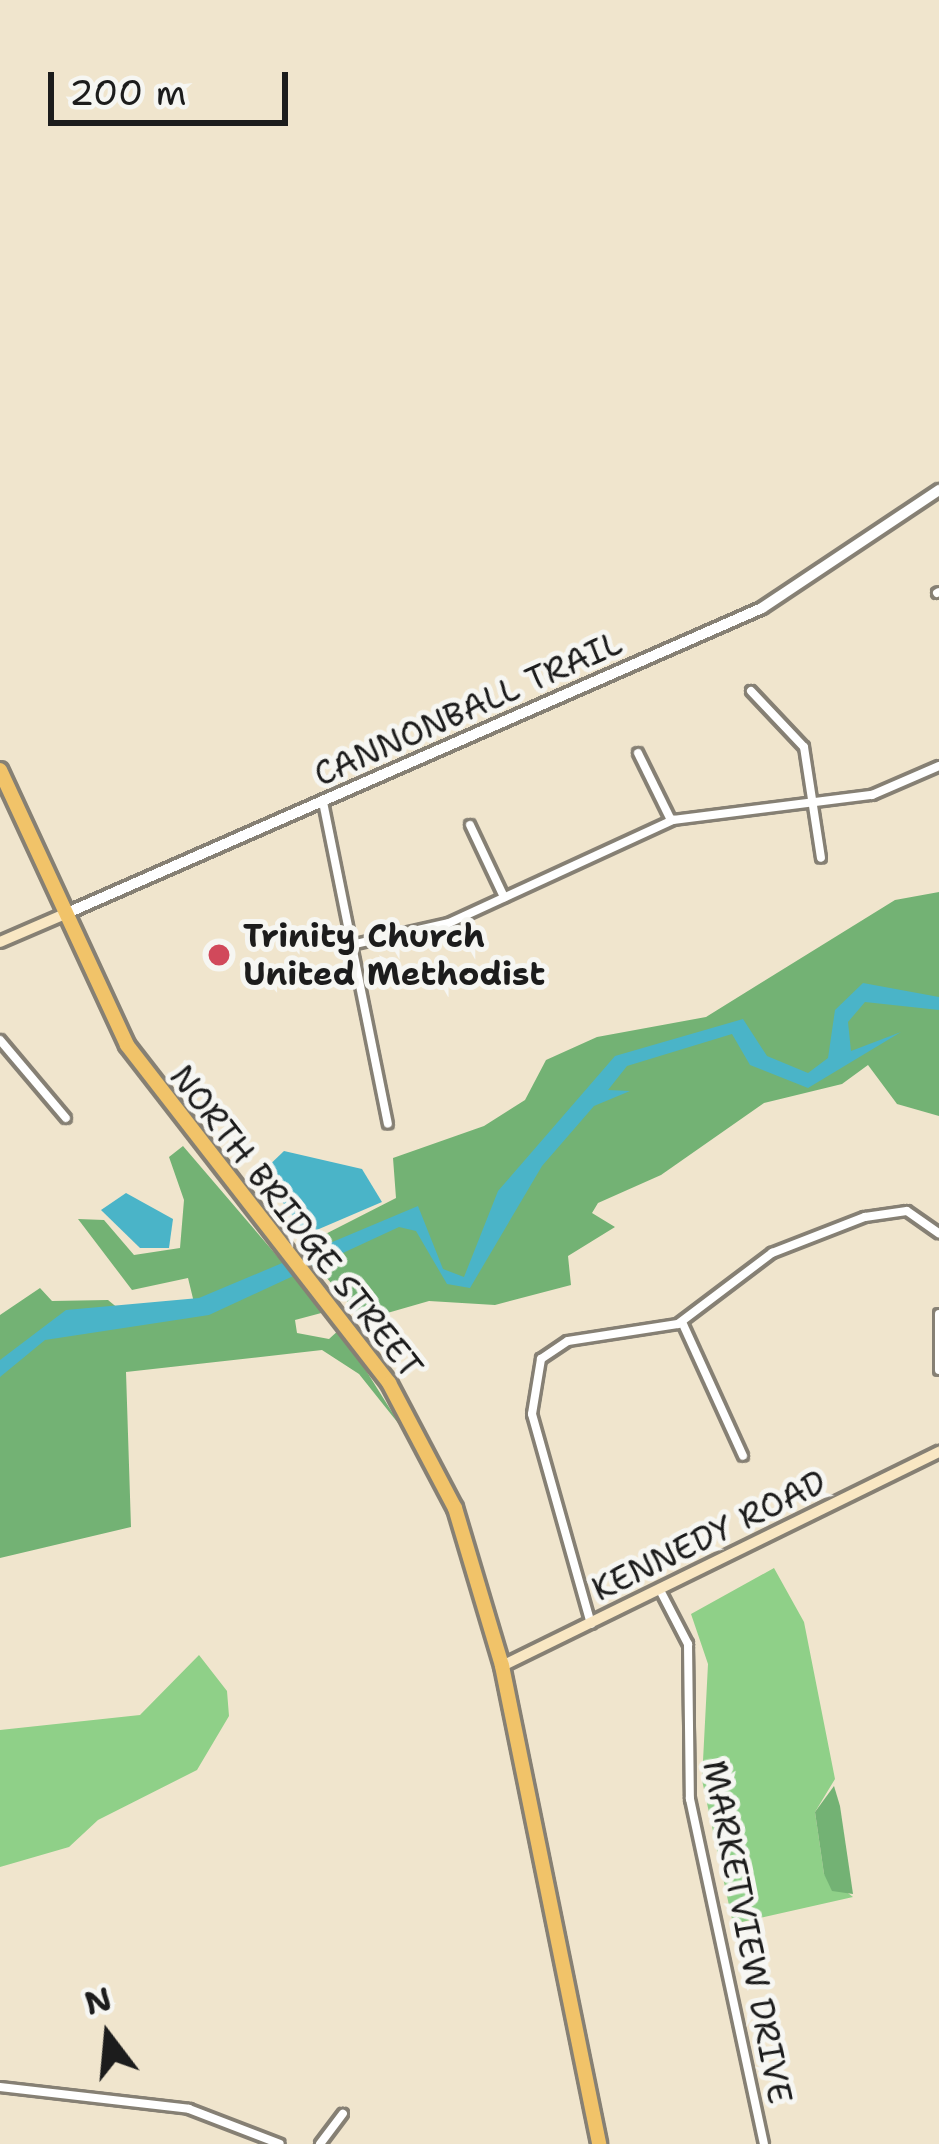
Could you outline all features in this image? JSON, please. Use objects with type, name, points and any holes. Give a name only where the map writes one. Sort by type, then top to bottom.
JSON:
[{"type":"highway","name":"NORTH BRIDGE STREET","points":[[0,770],[127,1045],[320,1292],[423,1440],[502,1666],[599,2144]]},
{"type":"main road","name":"CANNONBALL TRAIL","points":[[0,942],[65,914]]},
{"type":"main road","name":"KENNEDY ROAD","points":[[502,1666],[662,1592],[939,1452]]},
{"type":"street","name":"CANNONBALL TRAIL","points":[[65,914],[762,608],[939,490]]},
{"type":"street","points":[[751,691],[800,740],[821,858]]},
{"type":"street","points":[[638,753],[671,820]]},
{"type":"street","points":[[351,945],[504,897],[671,820],[887,792],[939,766]]},
{"type":"street","points":[[323,802],[388,1123]]},
{"type":"street","points":[[470,825],[504,897]]},
{"type":"street","points":[[0,1040],[66,1118]]},
{"type":"street","points":[[591,1624],[561,1545],[532,1376],[568,1341],[682,1322],[811,1235],[891,1210],[939,1233]]},
{"type":"street","points":[[939,1314],[939,1370]]},
{"type":"street","points":[[682,1322],[743,1456]]},
{"type":"street","name":"MARKETVIEW DRIVE","points":[[662,1592],[688,1644],[690,1798],[764,2144]]},
{"type":"street","points":[[0,2087],[189,2109],[280,2144]]},
{"type":"street","points":[[320,2144],[343,2114]]},
{"type":"green space","points":[[939,892],[939,1116],[897,1104],[868,1065],[842,1084],[764,1103],[661,1175],[598,1203],[592,1213],[615,1227],[568,1256],[571,1285],[495,1305],[429,1301],[363,1320],[300,1247],[396,1198],[393,1158],[484,1126],[525,1100],[546,1060],[597,1037],[706,1017],[895,900]]},
{"type":"green space","points":[[183,1146],[325,1312],[295,1320],[297,1333],[329,1339],[340,1329],[402,1428],[359,1374],[322,1350],[126,1372],[131,1527],[0,1558],[0,1315],[40,1288],[52,1301],[108,1300],[136,1323],[197,1315],[188,1278],[132,1290],[78,1219],[104,1220],[134,1255],[180,1248],[184,1200],[169,1157]]},
{"type":"green space","points":[[774,1568],[804,1622],[835,1779],[815,1812],[824,1874],[853,1897],[733,1924],[702,1780],[708,1664],[691,1614]]},
{"type":"green space","points":[[199,1655],[227,1691],[229,1716],[197,1770],[98,1820],[69,1847],[0,1867],[0,1730],[140,1715]]},
{"type":"green space","points":[[834,1786],[853,1894],[832,1891],[824,1874],[815,1812]]},
{"type":"water","points":[[863,983],[939,997],[939,1010],[865,1002],[848,1022],[851,1051],[901,1032],[808,1088],[750,1065],[732,1034],[627,1066],[608,1090],[630,1091],[594,1106],[542,1166],[470,1288],[447,1284],[416,1231],[399,1227],[209,1315],[45,1340],[0,1377],[0,1360],[66,1310],[199,1298],[418,1206],[443,1269],[464,1277],[498,1191],[615,1056],[743,1019],[767,1056],[808,1073],[828,1058],[835,1010]]},
{"type":"water","points":[[284,1151],[362,1169],[382,1202],[312,1232],[300,1226],[261,1173]]},
{"type":"water","points":[[126,1193],[173,1219],[169,1248],[140,1248],[101,1210]]},
{"type":"place","name":"Trinity Church United Methodist","points":[[219,955]]}]
